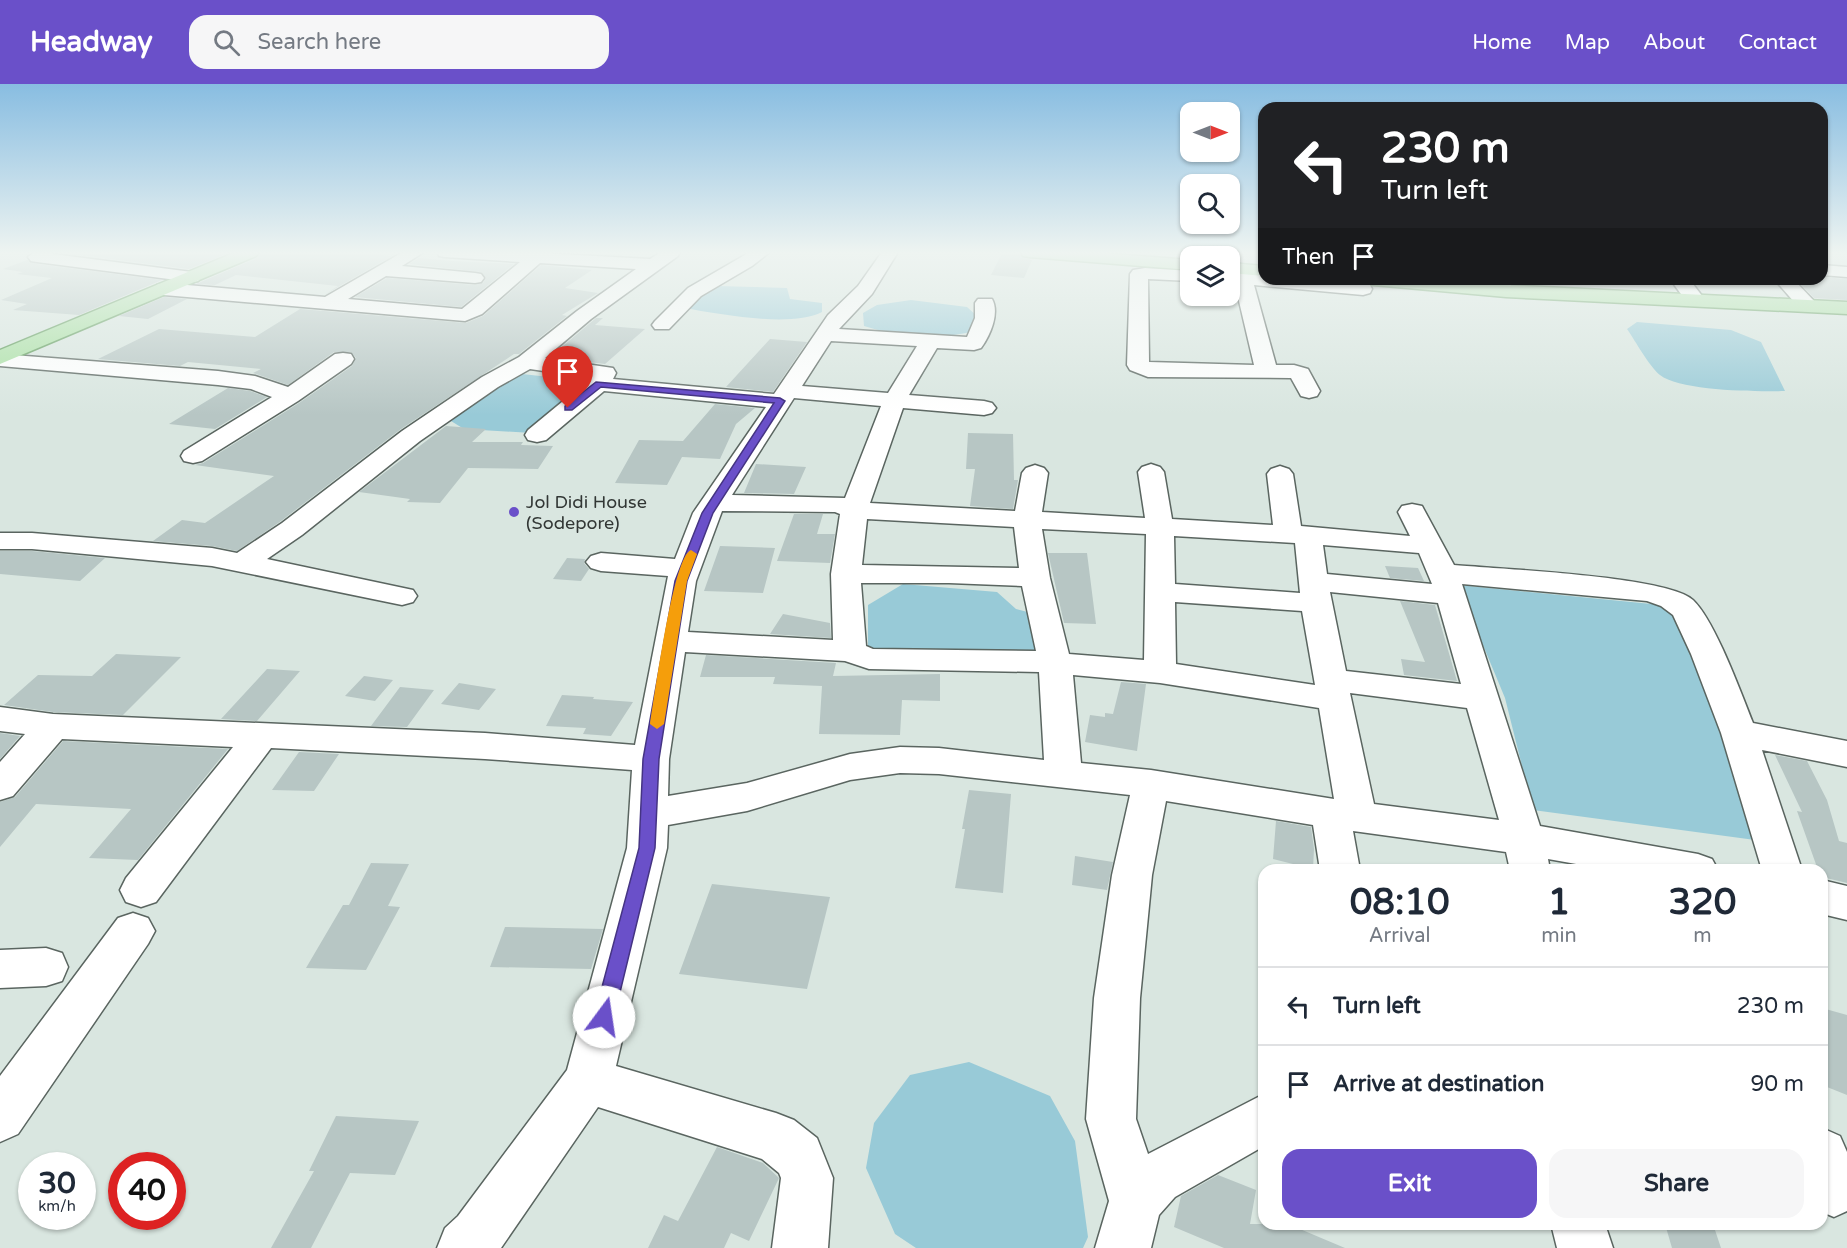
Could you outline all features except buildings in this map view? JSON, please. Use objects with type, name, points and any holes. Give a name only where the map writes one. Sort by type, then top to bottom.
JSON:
[{"type":"main road","points":[[3,355],[122,306]]},
{"type":"main road","points":[[1796,306],[1847,308]]},
{"type":"street","points":[[366,306],[465,315],[479,306]]},
{"type":"street","points":[[241,564],[291,529],[411,436],[490,382],[527,362],[596,306]]},
{"type":"street","points":[[662,325],[678,306]]},
{"type":"street","points":[[465,1248],[477,1235],[588,1081],[647,848],[651,759],[681,581],[707,513],[835,319],[848,306]]},
{"type":"street","points":[[825,334],[974,344],[985,318],[985,306]]},
{"type":"street","points":[[1139,306],[1138,365],[1148,370],[1300,374],[1309,391]]},
{"type":"street","points":[[1246,306],[1267,372]]},
{"type":"street","points":[[850,651],[846,574],[854,510],[896,399],[932,342]]},
{"type":"street","points":[[3,355],[255,383],[290,396]]},
{"type":"street","points":[[193,456],[290,396],[344,359]]},
{"type":"street","points":[[527,362],[604,373],[599,384],[537,435]]},
{"type":"street","points":[[599,384],[784,396],[896,399],[984,408]]},
{"type":"street","points":[[1151,472],[1160,527],[1160,672]]},
{"type":"street","points":[[1035,473],[1027,519],[1035,578],[1055,663],[1064,776]]},
{"type":"street","points":[[1280,474],[1315,593],[1333,690],[1344,815],[1340,864]]},
{"type":"street","points":[[714,503],[838,504],[854,510],[1298,535],[1442,571],[1647,592],[1665,596],[1675,601],[1691,621],[1723,689],[1780,864]]},
{"type":"street","points":[[1412,512],[1442,571],[1482,698],[1527,855]]},
{"type":"street","points":[[0,541],[32,541],[212,557],[402,596]]},
{"type":"street","points":[[601,562],[686,569]]},
{"type":"street","points":[[1160,592],[1315,593],[1442,571]]},
{"type":"street","points":[[846,574],[949,574],[1035,578]]},
{"type":"street","points":[[671,641],[850,651],[869,659],[1017,660],[1333,690],[1482,698]]},
{"type":"street","points":[[0,719],[53,726],[485,746],[651,759]]},
{"type":"street","points":[[0,786],[53,726]]},
{"type":"street","points":[[1739,733],[1847,754]]},
{"type":"street","points":[[0,1117],[137,910],[262,735]]},
{"type":"street","points":[[650,813],[747,797],[850,767],[900,760],[939,761],[1151,784],[1344,815],[1527,855],[1630,864]]},
{"type":"street","points":[[1130,1225],[1112,1119],[1117,998],[1132,875],[1151,784]]},
{"type":"street","points":[[1828,898],[1847,903]]},
{"type":"street","points":[[0,969],[46,967]]},
{"type":"street","points":[[588,1081],[776,1138],[799,1156],[807,1178],[800,1248]]},
{"type":"street","points":[[1130,1225],[1156,1178],[1258,1122]]},
{"type":"street","points":[[1580,1230],[1585,1248]]},
{"type":"water","points":[[822,306],[822,312],[808,317],[774,319],[684,308]]},
{"type":"water","points":[[875,306],[962,306],[967,307],[978,317],[975,331],[948,336],[920,336],[891,333],[864,326],[863,313]]},
{"type":"water","points":[[1637,322],[1731,330],[1761,342],[1785,391],[1720,389],[1670,380],[1660,375],[1651,366],[1627,329]]},
{"type":"water","points":[[513,373],[585,381],[571,411],[532,433],[464,429],[451,421]]},
{"type":"water","points":[[903,584],[997,592],[1016,609],[1043,616],[1051,660],[868,651],[868,605]]},
{"type":"water","points":[[1458,585],[1672,606],[1719,709],[1755,840],[1533,810],[1505,698]]},
{"type":"water","points":[[969,1062],[1050,1096],[1075,1141],[1088,1237],[1083,1248],[916,1248],[895,1234],[866,1168],[874,1123],[910,1075]]},
{"type":"slow traffic","points":[[657,724],[681,581],[691,554]]},
{"type":"place","name":"Jol Didi House (Sodepore)","points":[[514,512]]},
{"type":"route","points":[[568,408],[599,384],[780,401],[707,513],[681,581],[651,759],[647,848],[604,1017]]}]
